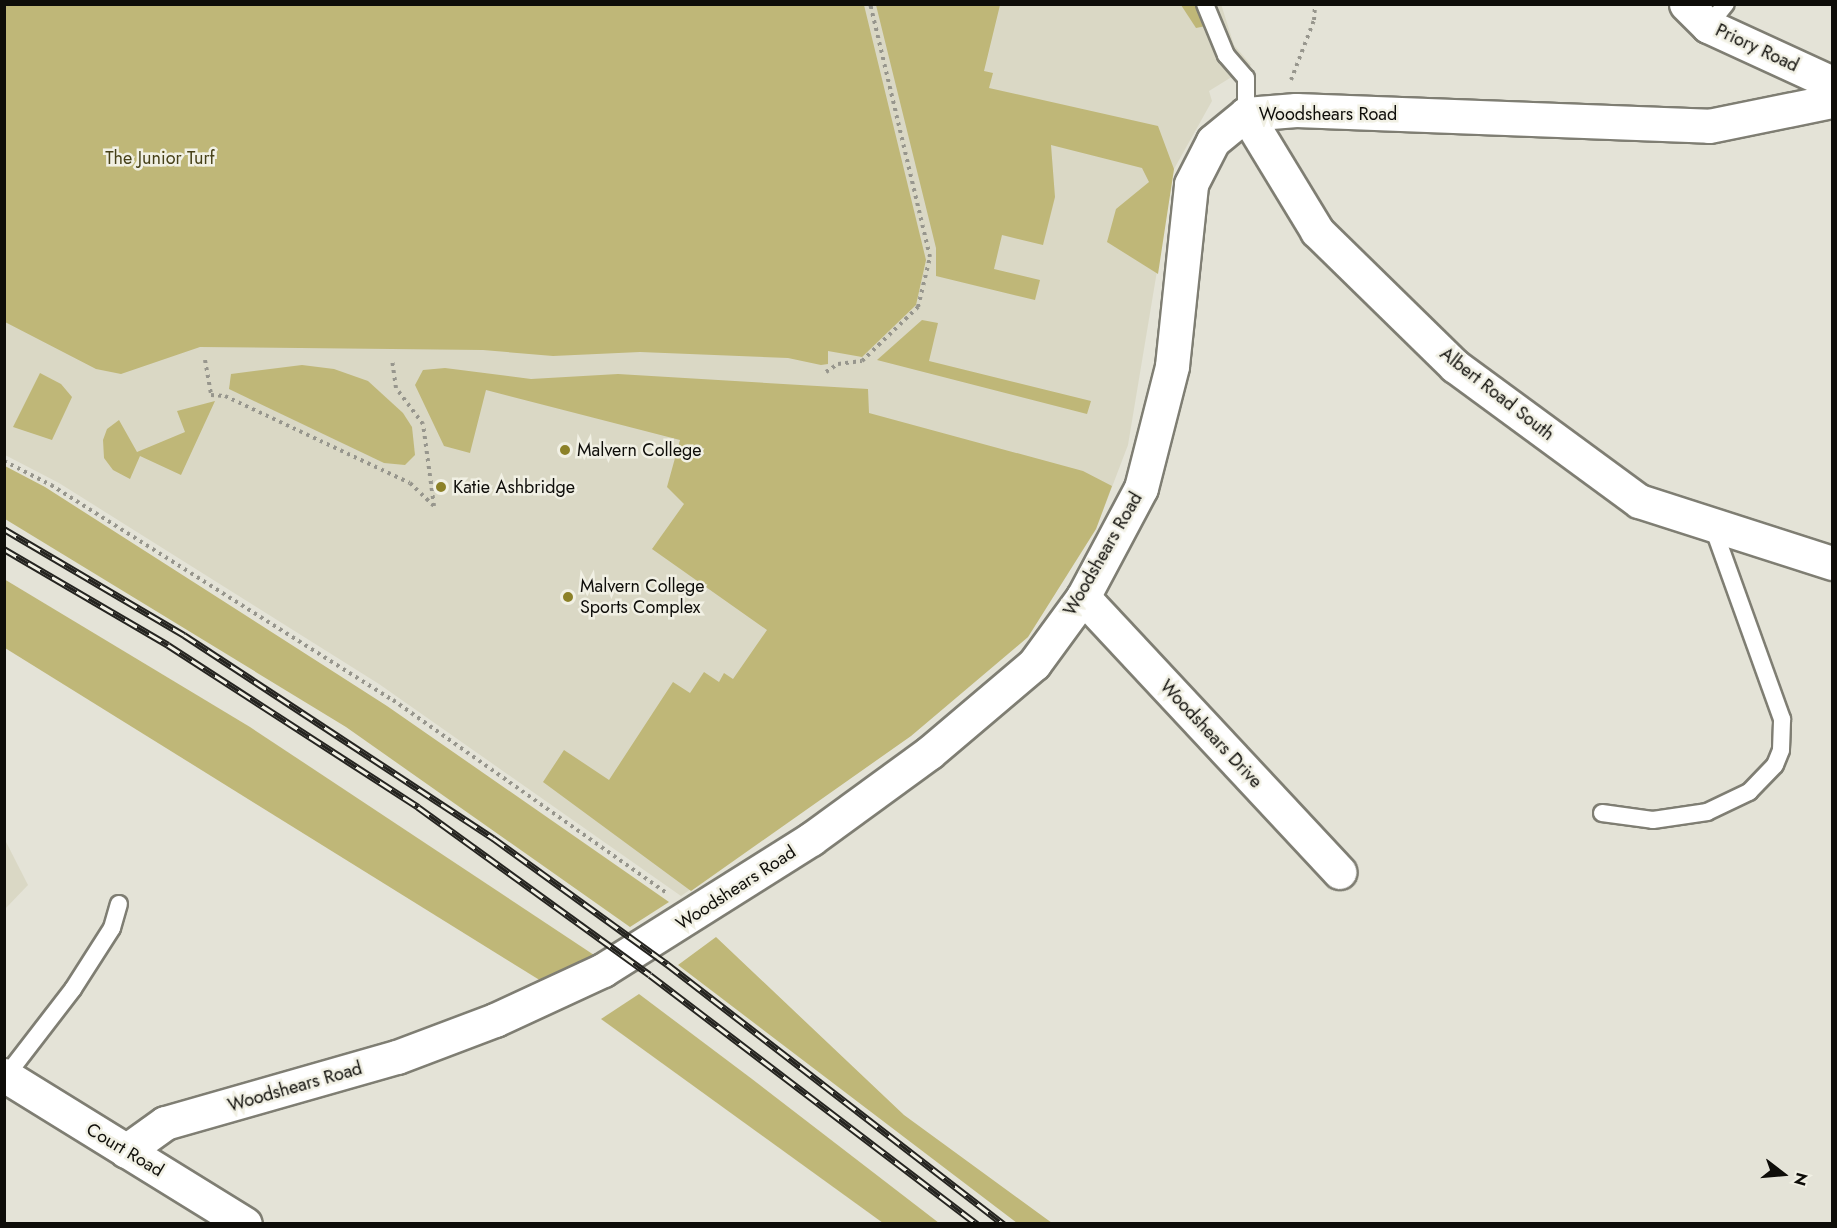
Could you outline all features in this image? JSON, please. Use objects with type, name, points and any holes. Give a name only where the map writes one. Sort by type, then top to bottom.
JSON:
[{"type":"street","name":"Priory Road","points":[[1707,12],[1833,83]]},
{"type":"street","name":"Woodshears Road","points":[[126,1151],[165,1123],[397,1058],[495,1020],[603,970],[698,914],[811,839],[929,753],[1035,664],[1083,597],[1141,488],[1153,449],[1172,366],[1191,184],[1213,141],[1246,114],[1296,110],[1709,126],[1833,101]]},
{"type":"street","name":"Albert Road South","points":[[1246,114],[1317,231],[1455,366],[1640,501],[1833,563]]},
{"type":"street","name":"Woodshears Drive","points":[[1083,597],[1339,872]]},
{"type":"street","name":"Court Road","points":[[5,1076],[245,1224]]},
{"type":"lane","points":[[1205,4],[1226,55],[1246,78],[1246,114]]},
{"type":"lane","points":[[1602,813],[1653,820],[1707,812],[1749,792],[1775,765],[1781,750],[1782,719],[1712,525]]},
{"type":"lane","points":[[5,1076],[73,989],[112,928],[119,904]]},
{"type":"path","points":[[826,372],[838,364],[862,361],[918,307],[930,257],[870,4]]},
{"type":"path","points":[[1296,110],[1291,75],[1314,20],[1315,4]]},
{"type":"path","points":[[205,360],[211,394],[225,396],[410,483],[434,506],[423,424],[396,388],[392,361]]},
{"type":"path","points":[[4,461],[51,484],[393,700],[698,914]]},
{"type":"shaded area","name":"Malvern College","points":[[1221,4],[1234,45],[1251,65],[1209,91],[1212,101],[1174,169],[1128,445],[1096,529],[1028,637],[911,736],[681,896],[379,684],[59,483],[5,455],[4,5]]},
{"type":"shaded area","points":[[5,840],[28,885],[4,909]]},
{"type":"green space","name":"The Junior Turf","points":[[4,5],[864,5],[926,260],[916,305],[862,357],[828,351],[828,364],[821,365],[788,358],[640,352],[553,356],[483,350],[200,347],[121,374],[96,369],[5,322]]},
{"type":"green space","points":[[876,5],[1000,5],[984,71],[993,73],[989,88],[1158,126],[1174,169],[1158,274],[1107,242],[1116,209],[1149,182],[1142,168],[1051,145],[1055,197],[1043,245],[1002,235],[994,269],[1040,280],[1035,300],[936,276],[936,248]]},
{"type":"green space","points":[[1181,5],[1196,5],[1206,26],[1196,28]]},
{"type":"green space","points":[[922,320],[938,323],[929,361],[1091,401],[1087,414],[877,360]]},
{"type":"green space","points":[[302,365],[334,369],[368,381],[403,413],[412,427],[415,455],[405,465],[384,463],[229,389],[231,374]]},
{"type":"green space","points":[[445,368],[531,379],[618,374],[868,389],[869,413],[1083,471],[1112,486],[1096,529],[1028,637],[911,736],[691,891],[543,782],[564,750],[609,780],[673,682],[690,693],[704,672],[719,682],[724,673],[733,679],[767,630],[652,549],[684,504],[667,487],[680,440],[486,390],[470,453],[444,446],[415,385],[423,370]]},
{"type":"green space","points":[[40,373],[61,384],[72,397],[52,440],[13,427]]},
{"type":"green space","points":[[215,401],[181,475],[140,456],[130,479],[113,470],[104,458],[103,440],[107,429],[119,420],[137,452],[185,432],[177,411]]},
{"type":"green space","points":[[5,466],[45,487],[387,706],[669,902],[630,927],[346,727],[5,519]]},
{"type":"green space","points":[[4,579],[250,727],[597,957],[546,984],[5,648]]},
{"type":"green space","points":[[716,937],[904,1115],[1052,1223],[1017,1223],[678,965]]},
{"type":"green space","points":[[639,994],[939,1223],[883,1223],[601,1019]]},
{"type":"railway","points":[[4,529],[184,635],[493,838],[667,964],[1004,1224]]},
{"type":"railway","points":[[4,549],[168,645],[418,807],[650,975],[977,1224]]},
{"type":"place","name":"Malvern College","points":[[565,450]]},
{"type":"place","name":"Katie Ashbridge","points":[[441,487]]},
{"type":"place","name":"Malvern College Sports Complex","points":[[568,597]]}]
